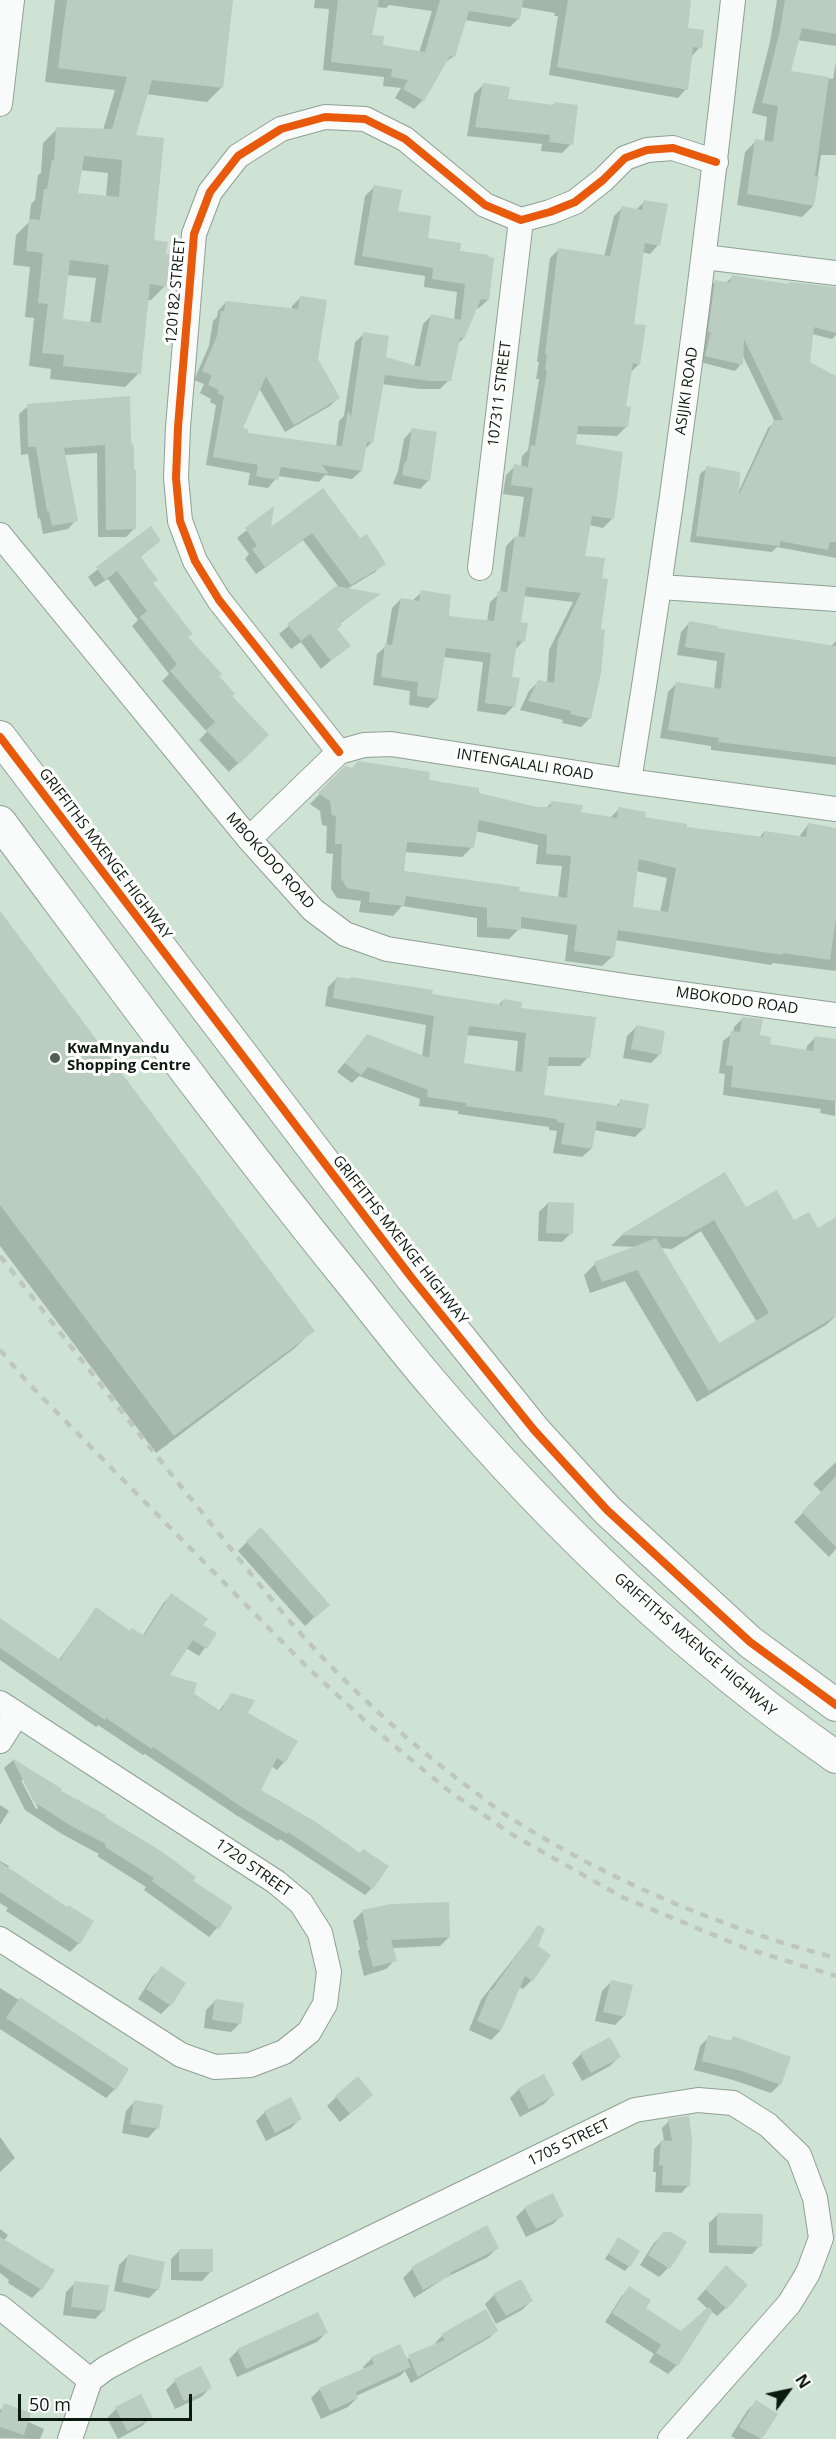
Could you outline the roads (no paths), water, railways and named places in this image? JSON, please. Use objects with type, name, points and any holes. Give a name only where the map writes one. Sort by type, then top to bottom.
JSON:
[{"type":"street","points":[[0,104],[12,0]]},
{"type":"street","name":"ASIJIKI ROAD","points":[[629,781],[661,587],[716,162],[733,0]]},
{"type":"street","name":"120182 STREET","points":[[339,753],[219,600],[195,561],[180,521],[176,478],[178,427],[194,234],[210,192],[238,156],[281,129],[325,117],[365,119],[405,140],[485,205],[520,220]]},
{"type":"street","points":[[520,220],[575,202],[603,180],[625,158],[647,150],[673,147],[716,162]]},
{"type":"street","name":"107311 STREET","points":[[480,568],[520,220]]},
{"type":"street","points":[[704,257],[836,273]]},
{"type":"street","name":"MBOKODO ROAD","points":[[0,535],[249,839],[313,910],[345,934],[387,949],[625,986],[836,1015]]},
{"type":"street","points":[[661,587],[836,599]]},
{"type":"street","name":"GRIFFITHS MXENGE HIGHWAY","points":[[0,737],[396,1259],[534,1430],[607,1510],[750,1642],[836,1705]]},
{"type":"street","name":"INTENGALALI ROAD","points":[[249,839],[339,753],[364,744],[391,744],[629,781],[836,809]]},
{"type":"street","name":"GRIFFITHS MXENGE HIGHWAY","points":[[0,822],[246,1153],[433,1384],[536,1497],[614,1576],[725,1675],[836,1758]]},
{"type":"street","points":[[0,1741],[9,1708]]},
{"type":"street","name":"1720 STREET","points":[[0,1939],[180,2055],[215,2067],[250,2065],[284,2052],[309,2032],[324,2004],[329,1972],[320,1933],[301,1903],[276,1882],[9,1708]]},
{"type":"street","name":"1705 STREET","points":[[90,2380],[106,2368],[140,2350],[635,2110],[698,2100],[733,2103],[768,2125],[799,2155],[815,2198],[821,2238],[808,2273],[789,2304],[670,2439]]},
{"type":"street","points":[[0,2307],[90,2380],[70,2439]]},
{"type":"railway","points":[[0,1256],[280,1610],[341,1676],[411,1741],[506,1815],[550,1842],[628,1883],[751,1932],[836,1958]]},
{"type":"railway","points":[[0,1350],[28,1383],[307,1667],[373,1728],[449,1791],[513,1835],[622,1897],[745,1948],[836,1976]]},
{"type":"place","name":"KwaMnyandu Shopping Centre","points":[[55,1058]]}]
